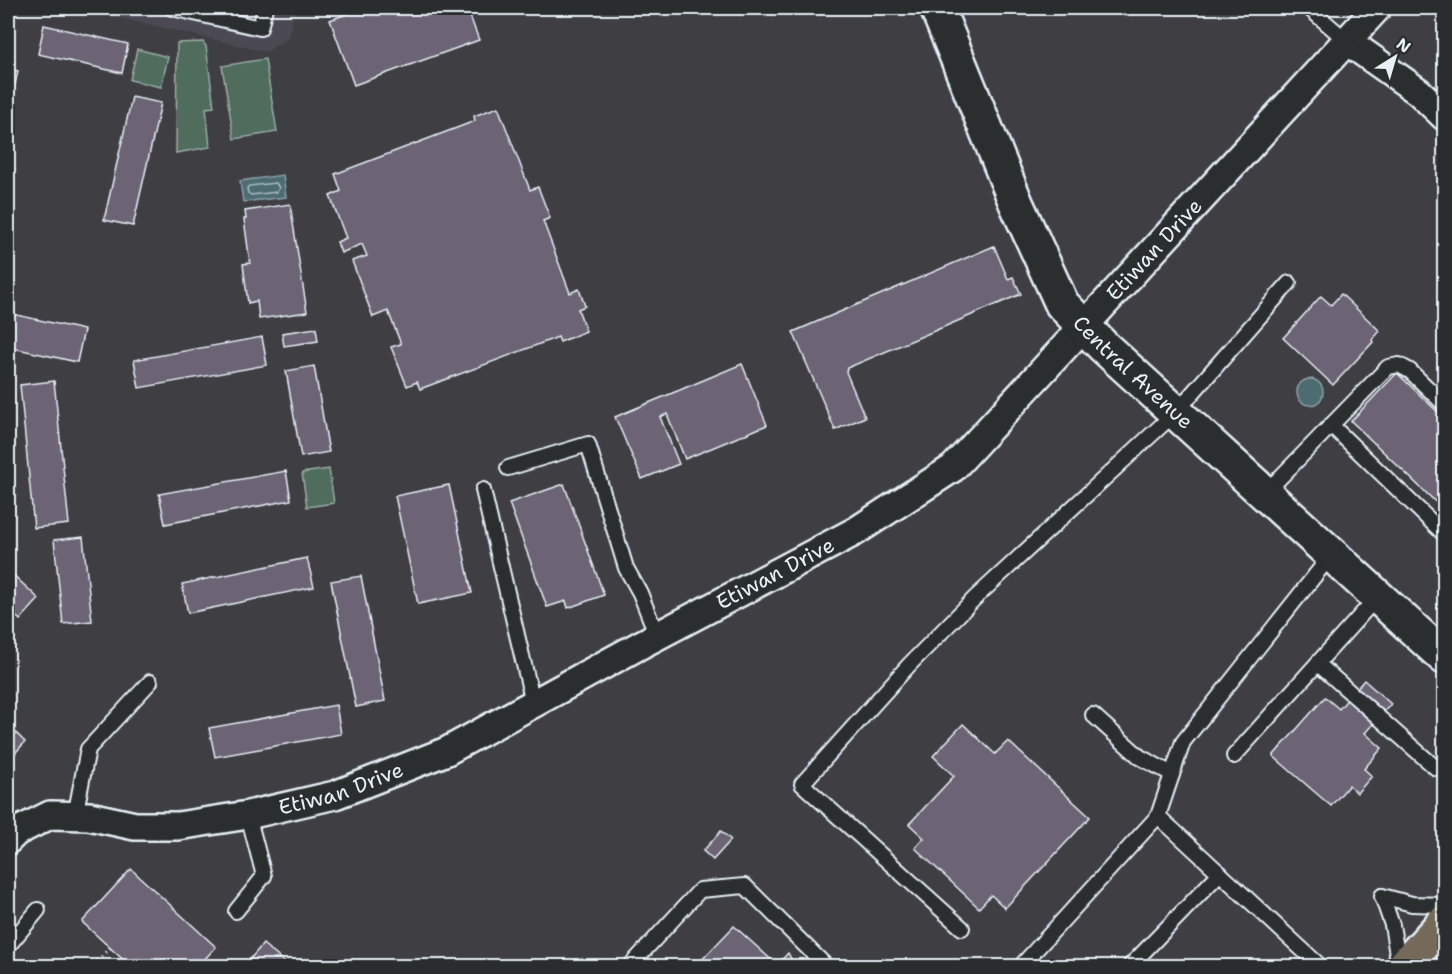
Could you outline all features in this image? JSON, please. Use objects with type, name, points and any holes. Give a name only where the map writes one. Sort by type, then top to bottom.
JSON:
[{"type":"highway","points":[[1402,966],[1444,922]]},
{"type":"street","name":"Central Avenue","points":[[937,8],[1025,224],[1062,304],[1084,328],[1444,657]]},
{"type":"street","name":"Etiwan Drive","points":[[8,840],[16,832],[50,815],[89,816],[135,826],[178,826],[248,815],[335,795],[447,751],[856,531],[953,468],[1377,8]]},
{"type":"street","points":[[1347,41],[1419,92],[1444,116]]},
{"type":"lane","points":[[172,8],[260,28],[265,8]]},
{"type":"lane","points":[[1309,8],[1347,41]]},
{"type":"lane","points":[[962,928],[802,784],[909,665],[972,601],[1176,412],[1289,283]]},
{"type":"lane","points":[[1265,493],[1388,367],[1398,365],[1410,371],[1444,404]]},
{"type":"lane","points":[[1331,425],[1444,534]]},
{"type":"lane","points":[[508,468],[588,444],[626,568],[640,593],[657,636]]},
{"type":"lane","points":[[483,490],[533,703]]},
{"type":"lane","points":[[1021,966],[1158,816],[1183,742],[1332,554]]},
{"type":"lane","points":[[1234,756],[1378,596]]},
{"type":"lane","points":[[1318,664],[1436,768]]},
{"type":"lane","points":[[75,816],[88,749],[150,682]]},
{"type":"lane","points":[[1093,714],[1140,758],[1172,774]]},
{"type":"lane","points":[[236,911],[264,876],[248,815]]},
{"type":"lane","points":[[1158,816],[1320,966]]},
{"type":"lane","points":[[1130,966],[1220,873]]},
{"type":"lane","points":[[630,966],[700,890],[746,886],[826,966]]},
{"type":"lane","points":[[1402,966],[1382,896],[1412,904],[1444,904]]},
{"type":"lane","points":[[8,946],[39,910]]},
{"type":"path","points":[[93,966],[110,948]]},
{"type":"shaded area","points":[[78,8],[296,8],[287,39],[266,52]]},
{"type":"green space","points":[[203,42],[206,46],[214,107],[206,108],[210,147],[176,153],[177,43]]},
{"type":"green space","points":[[137,49],[168,57],[161,87],[130,80]]},
{"type":"green space","points":[[265,59],[277,132],[234,139],[222,66]]},
{"type":"green space","points":[[329,469],[334,503],[307,507],[302,473]]},
{"type":"water","points":[[283,175],[286,197],[243,202],[240,181]]},
{"type":"water","points":[[1310,379],[1319,383],[1323,392],[1319,401],[1310,405],[1301,401],[1297,392],[1301,383]]},
{"type":"building","points":[[363,8],[467,8],[479,40],[354,85],[330,20]]},
{"type":"building","points":[[44,25],[128,44],[122,73],[38,54]]},
{"type":"building","points":[[8,68],[18,71],[8,116]]},
{"type":"building","points":[[132,97],[161,103],[133,226],[104,220]]},
{"type":"building","points":[[498,107],[530,190],[538,187],[550,218],[543,221],[570,293],[579,289],[585,306],[578,309],[586,331],[560,342],[558,337],[420,389],[417,382],[407,386],[391,347],[401,344],[388,311],[373,317],[352,261],[367,256],[362,244],[341,253],[337,242],[346,238],[330,196],[341,191],[335,174],[475,121],[474,116]]},
{"type":"building","points":[[290,204],[307,312],[259,319],[257,301],[248,303],[243,264],[250,263],[245,211]]},
{"type":"building","points":[[994,246],[1008,279],[1013,277],[1021,294],[847,368],[846,372],[865,417],[835,430],[793,332]]},
{"type":"building","points":[[1341,294],[1380,331],[1372,340],[1373,342],[1333,385],[1283,338],[1321,296],[1331,305]]},
{"type":"building","points":[[8,313],[84,330],[77,362],[8,347]]},
{"type":"building","points":[[316,328],[318,341],[284,346],[282,333]]},
{"type":"building","points":[[262,337],[267,365],[139,388],[134,360]]},
{"type":"building","points":[[742,364],[767,425],[685,459],[667,414],[660,417],[679,464],[642,479],[615,417]]},
{"type":"building","points":[[314,366],[329,452],[301,457],[286,371]]},
{"type":"building","points":[[1397,373],[1444,418],[1444,510],[1351,421]]},
{"type":"building","points":[[54,381],[69,524],[34,528],[20,385]]},
{"type":"building","points":[[286,471],[291,500],[165,524],[159,494]]},
{"type":"building","points":[[564,484],[604,595],[568,608],[566,601],[547,607],[509,503]]},
{"type":"building","points":[[449,485],[472,593],[418,604],[395,496]]},
{"type":"building","points":[[83,537],[92,621],[63,624],[54,540]]},
{"type":"building","points":[[307,558],[314,587],[188,613],[182,584]]},
{"type":"building","points":[[8,570],[39,599],[20,620],[8,609]]},
{"type":"building","points":[[361,576],[385,701],[356,707],[331,581]]},
{"type":"building","points":[[1364,680],[1391,704],[1365,733],[1382,748],[1364,769],[1372,776],[1357,793],[1349,785],[1331,806],[1273,756],[1325,697],[1339,709]]},
{"type":"building","points":[[336,705],[341,734],[215,757],[209,728]]},
{"type":"building","points":[[963,724],[995,754],[1008,741],[1090,817],[1005,908],[991,895],[979,908],[915,848],[924,838],[909,824],[954,776],[933,756]]},
{"type":"building","points":[[8,725],[25,742],[8,761]]},
{"type":"building","points":[[721,831],[731,840],[713,860],[703,851]]},
{"type":"building","points":[[131,869],[216,947],[198,966],[130,966],[82,922]]},
{"type":"building","points":[[734,926],[777,965],[788,953],[795,966],[696,966]]},
{"type":"building","points":[[263,944],[289,966],[244,966]]}]
